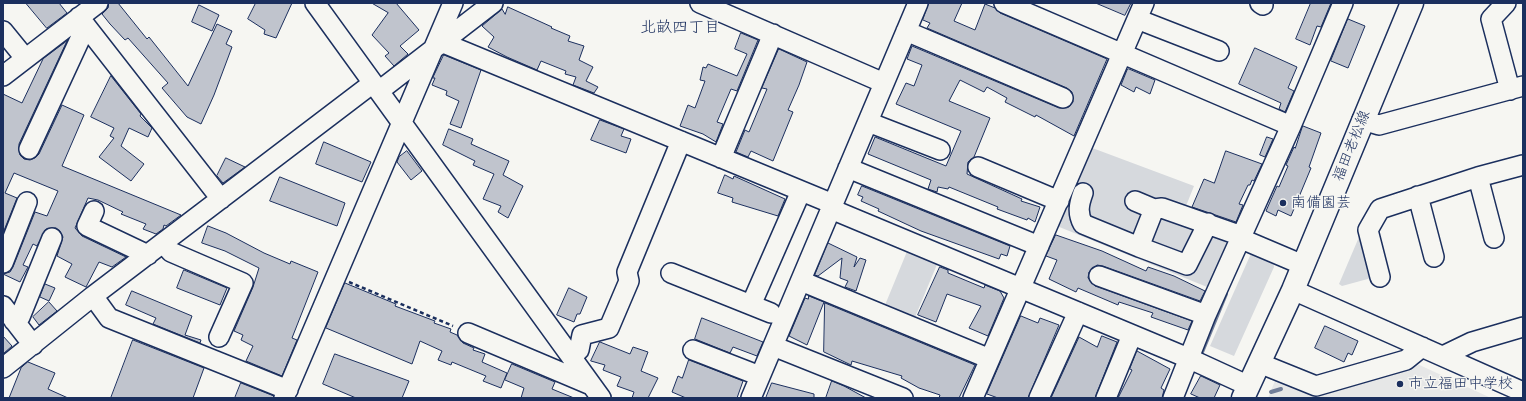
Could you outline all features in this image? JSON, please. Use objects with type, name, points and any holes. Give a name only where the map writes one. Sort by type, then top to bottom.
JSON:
[{"type":"main road","name":"福田老松線","points":[[1246,392],[1293,290],[1362,120],[1412,3]]},
{"type":"street","points":[[29,149],[83,22],[98,3]]},
{"type":"street","points":[[315,3],[402,123],[575,354],[596,391]]},
{"type":"street","points":[[96,300],[109,318],[286,394],[437,45],[453,3]]},
{"type":"street","points":[[3,368],[96,300],[148,255],[165,246],[221,199],[376,87],[437,45],[493,3]]},
{"type":"street","points":[[700,3],[884,83]]},
{"type":"street","points":[[751,398],[918,3]]},
{"type":"street","points":[[1004,3],[1291,126]]},
{"type":"street","points":[[1173,398],[1206,315],[1245,240],[1343,3]]},
{"type":"street","points":[[1362,120],[1379,125],[1516,88],[1491,19],[1506,3]]},
{"type":"street","points":[[973,398],[1140,11],[1219,51]]},
{"type":"street","points":[[3,76],[25,58],[83,22]]},
{"type":"street","points":[[83,22],[221,199]]},
{"type":"street","points":[[3,31],[25,58]]},
{"type":"street","points":[[906,31],[1063,98]]},
{"type":"street","points":[[721,158],[772,34]]},
{"type":"street","points":[[437,45],[681,141],[801,191],[832,207],[1188,358],[1246,392]]},
{"type":"street","points":[[868,122],[940,150]]},
{"type":"street","points":[[575,354],[582,335],[609,328],[628,281],[627,272],[681,141]]},
{"type":"street","points":[[1380,277],[1368,230],[1380,209],[1478,177],[1523,165]]},
{"type":"street","points":[[978,167],[1059,201]]},
{"type":"street","points":[[848,168],[1039,246]]},
{"type":"street","points":[[1478,177],[1494,238]]},
{"type":"street","points":[[751,305],[801,191]]},
{"type":"street","points":[[1083,193],[1078,205],[1079,218],[1083,224],[1187,265],[1208,223]]},
{"type":"street","points":[[1418,196],[1434,256]]},
{"type":"street","points":[[3,263],[27,202]]},
{"type":"street","points":[[1135,202],[1154,209],[1162,208],[1208,223],[1303,265]]},
{"type":"street","points":[[1139,247],[1154,209]]},
{"type":"street","points":[[94,211],[87,226],[148,255]]},
{"type":"street","points":[[17,319],[52,238]]},
{"type":"street","points":[[165,246],[243,282],[219,337]]},
{"type":"street","points":[[671,273],[770,313]]},
{"type":"street","points":[[1099,276],[1206,315]]},
{"type":"street","points":[[801,281],[990,359]]},
{"type":"street","points":[[1293,290],[1523,392]]},
{"type":"street","points":[[3,306],[17,319],[33,345]]},
{"type":"street","points":[[1039,398],[1078,312]]},
{"type":"street","points":[[1443,356],[1472,342],[1523,327]]},
{"type":"street","points":[[468,333],[596,391]]},
{"type":"street","points":[[1106,398],[1132,335]]},
{"type":"street","points":[[773,346],[903,398]]},
{"type":"street","points":[[1259,363],[1316,386],[1406,360],[1422,347]]},
{"type":"street","points":[[693,350],[760,376]]},
{"type":"path","points":[[336,277],[468,333]]},
{"type":"shaded area","points":[[1087,146],[1194,186],[1180,221],[1228,237],[1233,245],[1212,289],[1052,224]]},
{"type":"shaded area","points":[[1362,230],[1375,277],[1342,286],[1339,284]]},
{"type":"shaded area","points":[[908,249],[938,262],[913,322],[883,310]]},
{"type":"shaded area","points":[[1253,249],[1272,257],[1274,267],[1234,356],[1210,346]]},
{"type":"shaded area","name":"市立福田中学校","points":[[1413,362],[1491,398],[1268,398],[1277,376],[1309,391]]},
{"type":"building","points":[[26,3],[59,3],[67,13],[47,28]]},
{"type":"building","points":[[109,3],[118,3],[147,39],[149,37],[188,86],[217,24],[232,31],[226,44],[232,47],[214,95],[201,124],[187,117],[162,88],[168,83],[128,38],[125,40],[102,14],[108,8]]},
{"type":"building","points":[[256,3],[292,3],[276,38],[264,34],[265,30],[248,19]]},
{"type":"building","points":[[372,3],[396,3],[419,30],[400,46],[408,54],[394,66],[385,56],[389,53],[372,35],[388,13]]},
{"type":"building","points":[[929,3],[962,3],[954,21],[975,30],[985,4],[995,8],[1000,13],[1107,59],[1074,136],[1036,115],[1035,117],[1005,102],[1007,98],[987,87],[984,92],[960,80],[949,101],[990,118],[974,157],[968,162],[967,174],[1022,199],[1021,201],[1040,207],[1035,222],[1028,218],[1027,220],[997,209],[998,207],[949,187],[948,189],[938,187],[937,192],[928,189],[931,180],[868,154],[875,137],[946,166],[961,131],[896,104],[906,83],[914,86],[922,65],[907,59],[912,46],[1059,108],[1069,107],[1073,102],[1072,92],[1067,88],[927,28],[930,23],[923,20]]},
{"type":"building","points":[[1096,3],[1131,3],[1125,15]]},
{"type":"building","points":[[1311,3],[1331,3],[1321,27],[1317,26],[1310,45],[1296,39]]},
{"type":"building","points":[[199,5],[219,15],[212,31],[192,22]]},
{"type":"building","points":[[508,7],[570,36],[568,41],[584,46],[579,60],[593,67],[586,81],[598,87],[594,93],[573,85],[576,77],[565,74],[566,71],[541,61],[537,70],[488,47],[494,37],[482,26],[502,9],[505,14]]},
{"type":"building","points":[[1348,19],[1365,26],[1348,68],[1331,61]]},
{"type":"building","points":[[741,33],[758,40],[737,91],[731,89],[717,122],[723,124],[716,142],[703,134],[680,126],[688,105],[695,108],[705,81],[700,80],[703,67],[706,68],[708,64],[737,76],[747,54],[735,49]]},
{"type":"building","points":[[67,41],[19,144],[20,155],[24,159],[30,160],[39,154],[62,105],[84,115],[62,166],[181,215],[166,226],[164,225],[163,229],[156,234],[143,229],[146,224],[121,214],[123,212],[98,200],[88,198],[75,228],[82,236],[126,257],[112,267],[99,262],[86,287],[65,277],[72,264],[57,256],[63,237],[60,231],[56,228],[46,229],[37,246],[33,244],[23,265],[28,267],[20,282],[3,274],[10,272],[13,267],[35,212],[47,216],[58,191],[14,173],[5,193],[17,198],[3,233],[3,94],[22,103],[43,59]]},
{"type":"building","points":[[1255,48],[1297,67],[1288,88],[1294,91],[1285,112],[1279,109],[1281,103],[1239,84]]},
{"type":"building","points":[[779,49],[807,62],[788,110],[793,112],[773,161],[751,151],[748,157],[736,152],[745,130],[749,132],[767,89],[762,88]]},
{"type":"building","points":[[444,55],[481,70],[461,128],[450,124],[459,101],[446,95],[447,91],[432,85],[435,78],[433,78]]},
{"type":"building","points":[[1129,69],[1155,80],[1150,94],[1136,87],[1134,92],[1121,85],[1127,70]]},
{"type":"building","points":[[111,76],[141,114],[140,116],[152,128],[148,137],[129,128],[121,146],[144,164],[131,181],[99,157],[114,138],[110,136],[114,128],[91,117]]},
{"type":"building","points":[[600,120],[624,129],[621,136],[631,139],[626,153],[591,140]]},
{"type":"building","points":[[1303,126],[1321,133],[1309,167],[1311,168],[1291,216],[1278,210],[1276,216],[1266,211],[1277,186],[1279,187],[1288,166],[1286,165],[1294,147],[1295,148]]},
{"type":"building","points":[[449,129],[473,139],[471,144],[509,161],[503,175],[523,186],[508,218],[498,212],[501,206],[483,199],[494,174],[473,165],[475,161],[443,145]]},
{"type":"building","points":[[1267,137],[1273,139],[1265,157],[1260,155]]},
{"type":"building","points":[[324,142],[371,162],[362,182],[316,164]]},
{"type":"building","points":[[407,151],[422,171],[411,180],[397,162],[399,157]]},
{"type":"building","points":[[1226,151],[1262,164],[1254,181],[1252,180],[1250,185],[1248,185],[1239,204],[1243,205],[1236,222],[1192,207],[1204,179],[1214,183]]},
{"type":"building","points":[[226,158],[245,167],[223,183],[217,176]]},
{"type":"building","points":[[725,175],[733,179],[734,176],[785,199],[778,216],[732,202],[733,198],[718,193]]},
{"type":"building","points":[[280,177],[345,203],[337,226],[270,201]]},
{"type":"building","points":[[862,186],[1010,246],[1007,256],[1001,254],[999,259],[921,231],[878,211],[879,209],[861,201],[863,197],[858,195]]},
{"type":"building","points":[[208,226],[226,233],[264,253],[290,264],[291,261],[318,272],[292,338],[297,340],[282,376],[246,361],[253,346],[241,340],[243,335],[234,331],[253,287],[259,268],[225,251],[202,243]]},
{"type":"building","points":[[1056,235],[1102,251],[1146,271],[1148,267],[1174,276],[1205,291],[1200,301],[1103,266],[1097,265],[1089,272],[1088,278],[1095,286],[1192,321],[1188,330],[1151,317],[1153,313],[1119,302],[1118,305],[1078,288],[1076,292],[1049,279],[1057,260],[1046,256]]},
{"type":"building","points":[[828,243],[857,257],[854,267],[860,258],[866,260],[856,291],[845,287],[848,281],[840,278],[842,258],[818,276],[815,275]]},
{"type":"building","points":[[940,267],[948,270],[948,273],[984,288],[985,285],[1000,291],[1004,298],[988,336],[969,328],[981,306],[947,294],[936,322],[918,315]]},
{"type":"building","points":[[184,270],[227,288],[220,305],[177,288]]},
{"type":"building","points":[[345,283],[396,304],[395,306],[435,321],[434,323],[451,329],[450,332],[457,335],[463,343],[474,348],[473,350],[485,354],[482,362],[507,373],[501,388],[483,381],[486,376],[452,362],[451,365],[438,360],[442,351],[420,341],[412,364],[326,328]]},
{"type":"building","points":[[45,284],[55,288],[49,301],[40,297]]},
{"type":"building","points":[[569,288],[587,297],[580,314],[577,314],[574,322],[557,315]]},
{"type":"building","points":[[132,291],[192,316],[185,335],[201,340],[200,343],[153,324],[156,318],[126,305]]},
{"type":"building","points":[[809,296],[824,302],[807,345],[789,336],[805,298],[808,299]]},
{"type":"building","points":[[49,302],[57,311],[39,325],[33,317]]},
{"type":"building","points":[[825,303],[975,365],[959,398],[939,398],[940,395],[919,388],[901,378],[902,376],[852,361],[851,365],[824,352]]},
{"type":"building","points":[[1021,316],[1038,323],[1040,318],[1059,325],[1028,398],[998,398],[987,394]]},
{"type":"building","points":[[702,318],[763,342],[757,356],[733,347],[730,353],[695,339]]},
{"type":"building","points":[[1325,326],[1358,341],[1352,355],[1348,353],[1344,362],[1315,348]]},
{"type":"building","points":[[3,336],[12,346],[3,354]]},
{"type":"building","points":[[1102,336],[1117,342],[1095,398],[1051,398],[1079,337],[1097,347]]},
{"type":"building","points":[[133,340],[204,368],[193,398],[111,398]]},
{"type":"building","points":[[600,342],[630,354],[633,347],[648,352],[641,371],[658,378],[648,398],[632,398],[634,392],[617,386],[621,377],[603,370],[605,365],[591,361]]},
{"type":"building","points":[[1137,351],[1170,369],[1161,388],[1164,390],[1162,398],[1118,398],[1132,370],[1130,369]]},
{"type":"building","points":[[335,354],[409,381],[402,398],[356,398],[323,384]]},
{"type":"building","points":[[689,360],[743,381],[737,398],[686,398],[672,392],[678,376],[682,378]]},
{"type":"building","points":[[28,362],[55,373],[48,389],[68,398],[9,398],[21,368]]},
{"type":"building","points":[[512,364],[555,382],[552,389],[574,398],[521,398],[524,388],[505,380]]},
{"type":"building","points":[[1201,376],[1220,385],[1214,398],[1200,398],[1191,394]]},
{"type":"building","points":[[832,381],[844,386],[866,398],[826,398]]},
{"type":"building","points":[[241,383],[274,396],[273,398],[235,398]]},
{"type":"building","points":[[772,383],[814,394],[814,398],[766,398]]},
{"type":"waterway","points":[[1200,357],[1226,294]]},
{"type":"waterway","points":[[1271,392],[1281,389]]},
{"type":"place","name":"南備園芸","points":[[1283,203]]},
{"type":"place","name":"市立福田中学校","points":[[1400,384]]},
{"type":"district","name":"北畝四丁目","points":[[680,28]]}]
